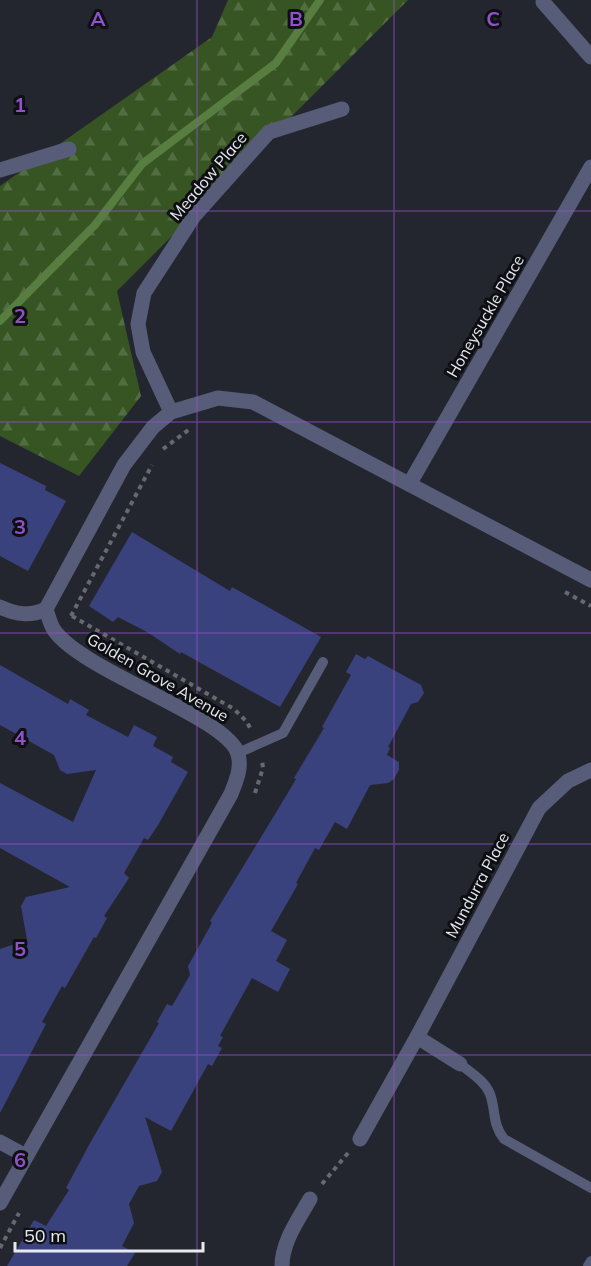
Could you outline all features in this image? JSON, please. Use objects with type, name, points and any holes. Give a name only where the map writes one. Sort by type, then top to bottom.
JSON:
[{"type":"street","points":[[543,2],[591,57]]},
{"type":"street","name":"Meadow Place","points":[[171,412],[143,352],[138,324],[144,293],[194,216],[269,132],[342,109]]},
{"type":"street","points":[[0,170],[69,149]]},
{"type":"street","name":"Honeysuckle Place","points":[[410,483],[591,167]]},
{"type":"street","points":[[0,607],[14,613],[34,615],[46,609],[124,465],[153,427],[171,412],[218,398],[253,402],[591,580]]},
{"type":"street","name":"Golden Grove Avenue","points":[[46,609],[54,630],[76,651],[193,716],[226,737],[238,753]]},
{"type":"street","points":[[0,1203],[231,794],[239,775],[238,753]]},
{"type":"street","name":"Mundurra Place","points":[[360,1139],[539,808],[568,781],[591,770]]},
{"type":"street","points":[[417,1037],[460,1064]]},
{"type":"street","points":[[0,1142],[26,1156]]},
{"type":"street","points":[[282,1266],[282,1258],[290,1235],[310,1199]]},
{"type":"lane","points":[[238,753],[284,733],[323,662]]},
{"type":"lane","points":[[460,1064],[480,1080],[489,1094],[495,1125],[504,1139],[591,1188]]},
{"type":"lane","points":[[588,1266],[591,1261]]},
{"type":"path","points":[[158,454],[192,427]]},
{"type":"path","points":[[46,609],[72,616],[154,462]]},
{"type":"path","points":[[310,1199],[360,1139]]},
{"type":"green space","points":[[228,0],[408,0],[117,291],[141,396],[79,476],[0,436],[0,186],[212,37]]},
{"type":"building","points":[[0,463],[46,486],[45,490],[66,501],[28,571],[0,556]]},
{"type":"building","points":[[132,532],[230,591],[232,587],[321,637],[280,707],[181,652],[180,654],[147,632],[118,617],[113,622],[89,606]]},
{"type":"building","points":[[356,654],[365,659],[368,656],[421,685],[424,693],[418,702],[411,704],[388,747],[390,748],[387,755],[399,762],[399,770],[394,779],[388,783],[370,785],[347,829],[335,822],[319,850],[315,848],[296,883],[298,884],[271,931],[287,940],[276,961],[290,969],[278,992],[252,978],[220,1036],[223,1037],[218,1046],[222,1048],[212,1066],[208,1064],[171,1131],[145,1117],[162,1172],[157,1181],[139,1186],[129,1204],[134,1223],[122,1246],[135,1253],[127,1266],[7,1266],[34,1220],[46,1226],[69,1190],[66,1188],[159,1023],[157,1022],[167,1004],[172,1006],[190,975],[188,966],[212,923],[210,921],[296,779],[294,778],[324,728],[322,727],[351,675],[346,672]]},
{"type":"building","points":[[0,665],[68,704],[70,699],[89,710],[86,715],[128,737],[134,725],[157,737],[153,746],[173,757],[171,762],[188,772],[158,825],[148,840],[144,838],[124,873],[129,878],[104,916],[107,918],[96,938],[94,937],[65,988],[62,986],[42,1022],[46,1024],[0,1113],[0,949],[27,940],[21,906],[26,897],[70,887],[0,848],[0,783],[73,822],[96,770],[67,774],[60,770],[54,755],[0,725]]},
{"type":"waterway","points":[[0,321],[95,225],[142,164],[276,63],[320,0]]}]
